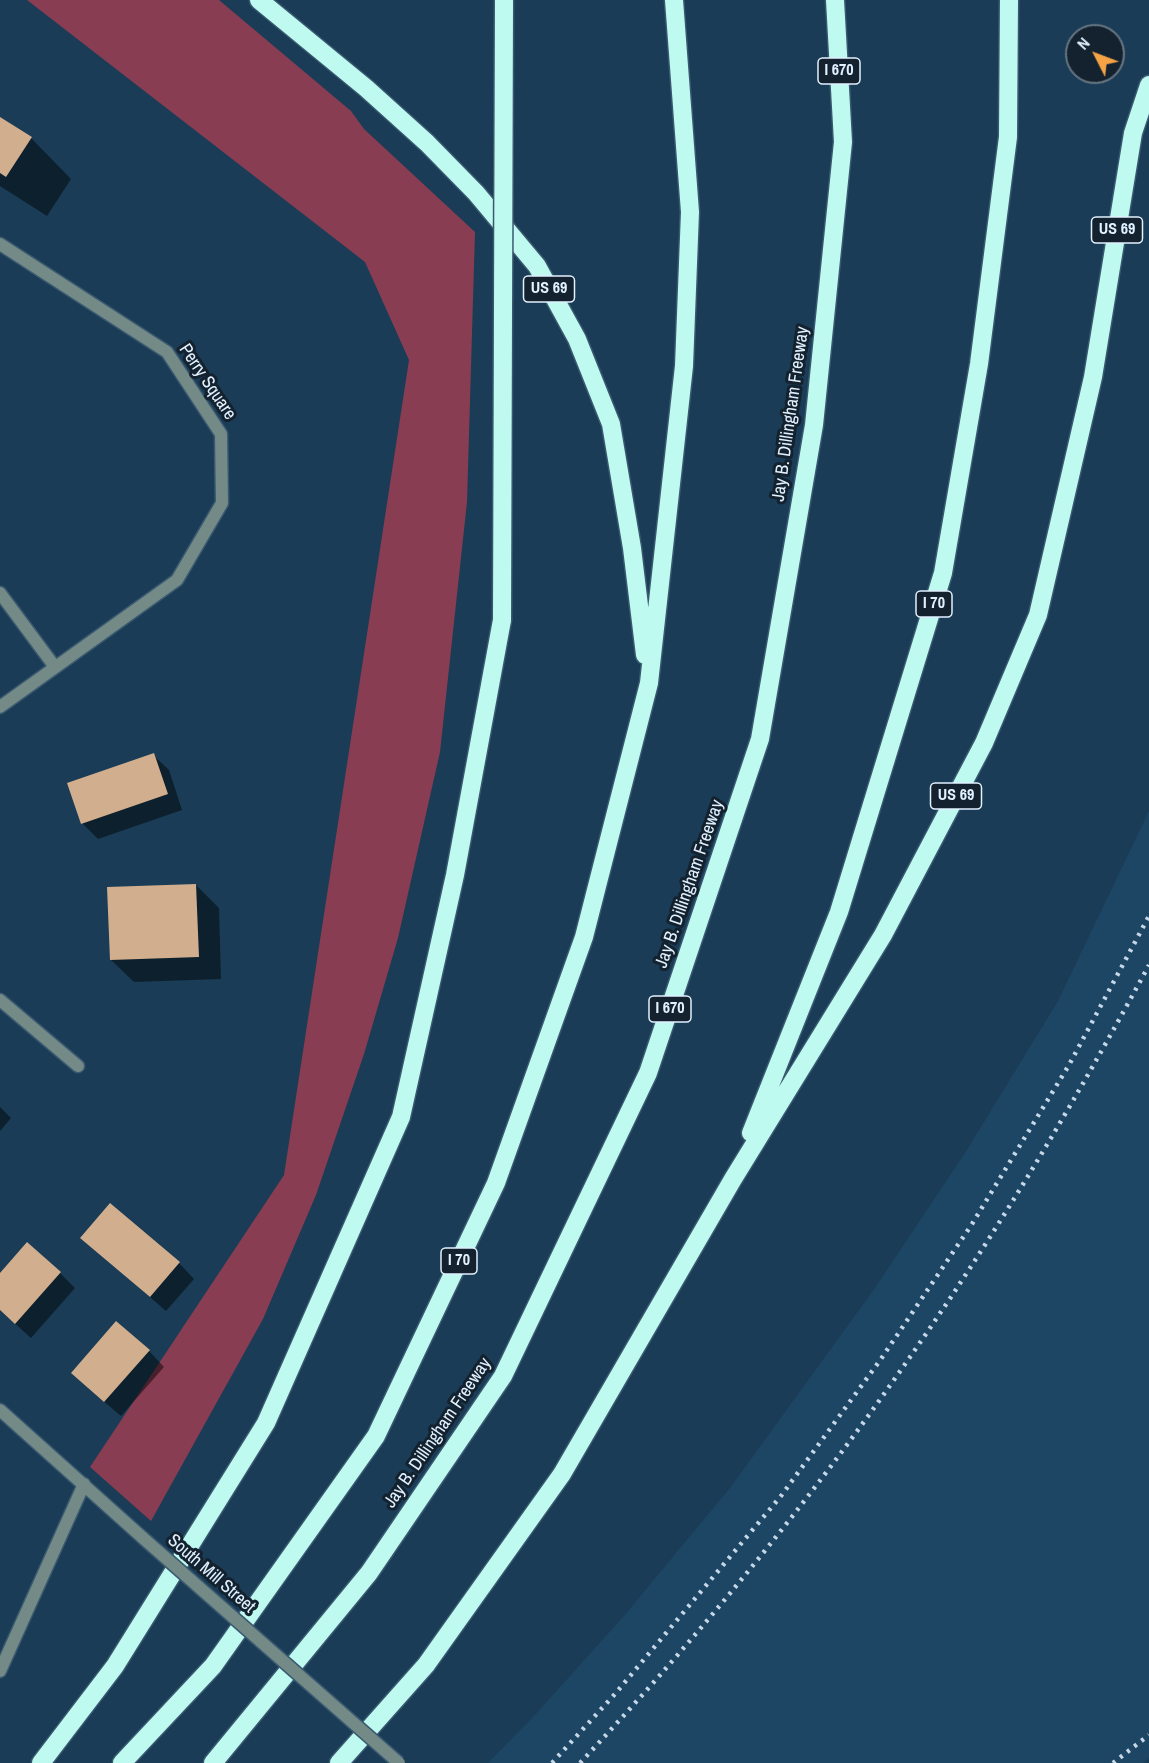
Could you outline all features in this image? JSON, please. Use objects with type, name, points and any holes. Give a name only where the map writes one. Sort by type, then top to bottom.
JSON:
[{"type":"highway","name":"US 69","points":[[259,0],[366,88],[427,143],[476,193],[537,266],[578,339],[611,424],[632,548],[649,683]]},
{"type":"highway","points":[[41,1763],[115,1666],[266,1423],[401,1117],[455,875],[502,620],[504,0]]},
{"type":"highway","name":"I 70","points":[[122,1763],[213,1666],[376,1436],[500,1172],[584,937],[649,683],[685,354],[690,212],[674,0]]},
{"type":"highway","name":"Jay B. Dillingham Freeway","points":[[213,1763],[369,1573],[502,1376],[648,1073],[760,739],[814,425],[843,142],[835,0]]},
{"type":"highway","name":"I 70","points":[[339,1763],[426,1665],[562,1474],[733,1179],[839,912],[943,573],[979,364],[1008,137],[1009,0]]},
{"type":"highway","name":"US 69","points":[[733,1179],[883,934],[984,743],[1038,615],[1093,377],[1133,133],[1149,85]]},
{"type":"street","name":"Perry Square","points":[[0,244],[167,352],[221,434],[222,503],[177,580],[0,707]]},
{"type":"street","points":[[0,593],[55,667]]},
{"type":"street","points":[[0,1000],[78,1066]]},
{"type":"street","name":"South Mill Street","points":[[0,1410],[399,1763]]},
{"type":"street","points":[[0,1671],[84,1484]]},
{"type":"shaded area","points":[[27,0],[219,0],[351,111],[364,129],[475,232],[467,502],[440,752],[398,938],[364,1054],[316,1195],[263,1319],[151,1521],[90,1467],[284,1175],[409,360],[365,262]]},
{"type":"shaded area","points":[[1149,811],[1149,1758],[1143,1763],[488,1763],[534,1716],[623,1617],[730,1488],[875,1288],[965,1153],[1058,1001]]},
{"type":"building","points":[[0,117],[32,137],[6,177],[0,173]]},
{"type":"building","points":[[154,753],[168,794],[81,824],[67,783]]},
{"type":"building","points":[[196,884],[199,957],[110,960],[107,887]]},
{"type":"building","points":[[110,1203],[180,1262],[150,1297],[80,1238]]},
{"type":"building","points":[[27,1242],[61,1272],[15,1324],[0,1310],[0,1273]]},
{"type":"building","points":[[116,1321],[150,1350],[104,1402],[71,1373]]},
{"type":"railway","points":[[552,1763],[615,1694],[781,1496],[881,1359],[972,1224],[1069,1065],[1149,916]]},
{"type":"railway","points":[[580,1763],[668,1666],[752,1566],[833,1463],[910,1357],[974,1262],[1065,1115],[1149,965]]},
{"type":"railway","points":[[1113,1763],[1149,1735]]}]
